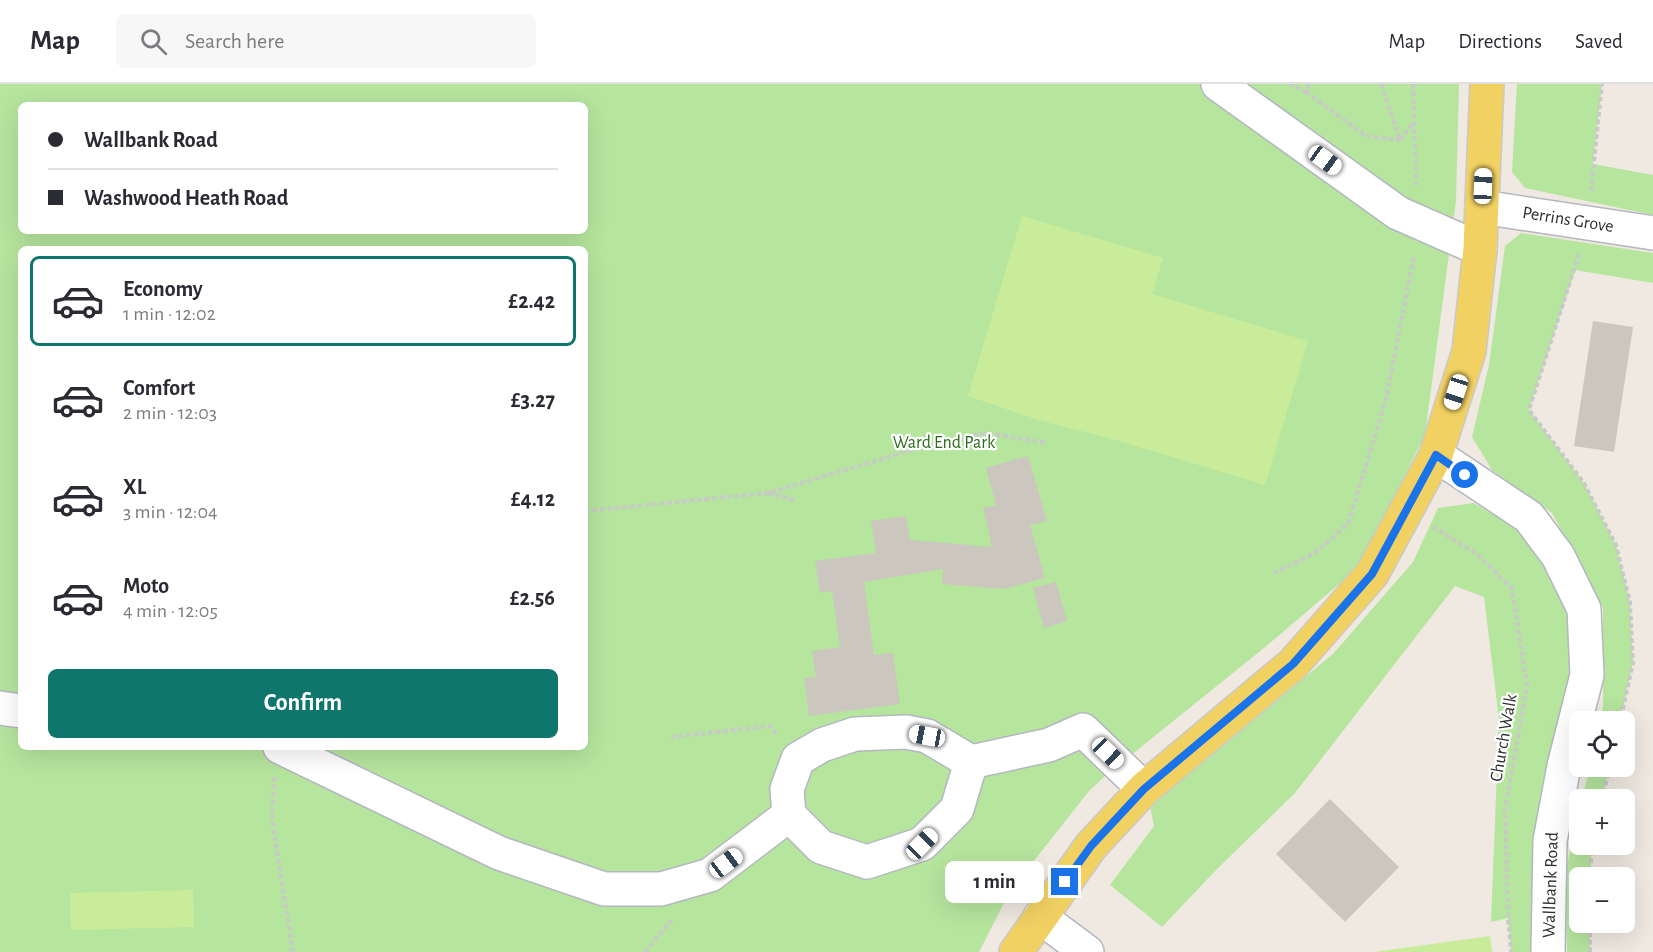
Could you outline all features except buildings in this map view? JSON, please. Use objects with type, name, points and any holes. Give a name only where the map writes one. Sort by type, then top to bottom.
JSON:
[{"type":"main road","points":[[1016,952],[1091,846],[1144,789],[1293,664],[1372,574],[1436,455],[1469,351],[1480,249],[1487,84]]},
{"type":"street","points":[[1218,84],[1398,213],[1480,249]]},
{"type":"street","name":"Perrins Grove","points":[[1482,207],[1653,233]]},
{"type":"street","name":"Wallbank Road","points":[[1436,455],[1529,517],[1558,556],[1584,609],[1587,675],[1564,766],[1550,841],[1548,952]]},
{"type":"street","points":[[0,708],[18,711]]},
{"type":"street","points":[[971,762],[957,809],[922,844],[867,862],[821,847],[789,815],[787,789],[798,759],[822,745],[855,734],[906,732],[927,736],[971,762],[1049,745],[1083,730],[1144,789]]},
{"type":"street","points":[[277,757],[499,853],[604,889],[661,889],[710,875],[789,815]]},
{"type":"street","points":[[1040,917],[1087,952]]},
{"type":"path","points":[[1288,84],[1306,92],[1366,136],[1400,140]]},
{"type":"path","points":[[1306,92],[1309,84]]},
{"type":"path","points":[[1381,84],[1400,140]]},
{"type":"path","points":[[1274,573],[1315,553],[1348,524],[1386,399],[1418,236],[1413,84]]},
{"type":"path","points":[[1602,84],[1588,222],[1575,270],[1529,410],[1584,483],[1616,545],[1630,602],[1633,663],[1622,711]]},
{"type":"path","points":[[1400,140],[1413,123]]},
{"type":"path","points":[[588,511],[768,493],[918,448],[986,433],[1048,443]]},
{"type":"path","points":[[768,493],[797,501]]},
{"type":"path","name":"Church Walk","points":[[1406,511],[1477,554],[1512,589],[1527,685],[1505,809],[1511,952]]},
{"type":"path","points":[[671,737],[770,726],[798,759]]},
{"type":"path","points":[[277,757],[272,820],[293,952]]},
{"type":"path","points":[[1590,933],[1590,952]]},
{"type":"green space","name":"Ward End Park","points":[[0,84],[1459,84],[1456,201],[1425,435],[1358,568],[1089,791],[1010,891],[979,952],[0,952]]},
{"type":"green space","points":[[1517,84],[1602,84],[1593,164],[1653,175],[1653,215],[1525,188],[1512,172]]},
{"type":"green space","points":[[1022,216],[1163,258],[1152,294],[1308,341],[1265,485],[1109,438],[1045,422],[968,396]]},
{"type":"green space","points":[[1521,233],[1653,253],[1653,283],[1575,270],[1529,410],[1584,483],[1616,545],[1630,602],[1633,663],[1622,711],[1602,711],[1603,608],[1552,513],[1492,470],[1472,437],[1489,365],[1505,246]]},
{"type":"green space","points":[[1474,503],[1516,528],[1556,577],[1574,637],[1571,689],[1536,952],[1511,952],[1508,918],[1491,922],[1499,719],[1484,597],[1455,586],[1295,793],[1217,869],[1162,927],[1110,885],[1154,826],[1150,806],[1333,654],[1413,562],[1438,508]]},
{"type":"green space","points":[[1587,777],[1608,777],[1604,789],[1584,789]]},
{"type":"green space","points":[[1569,855],[1591,855],[1591,867],[1569,867],[1569,933],[1590,933],[1590,952],[1567,952],[1566,870]]},
{"type":"green space","points":[[193,890],[194,927],[71,930],[70,893]]},
{"type":"green space","points":[[1490,936],[1492,952],[1374,952]]},
{"type":"route","points":[[1065,882],[1091,846],[1144,789],[1293,664],[1372,574],[1436,455],[1465,475]]}]
